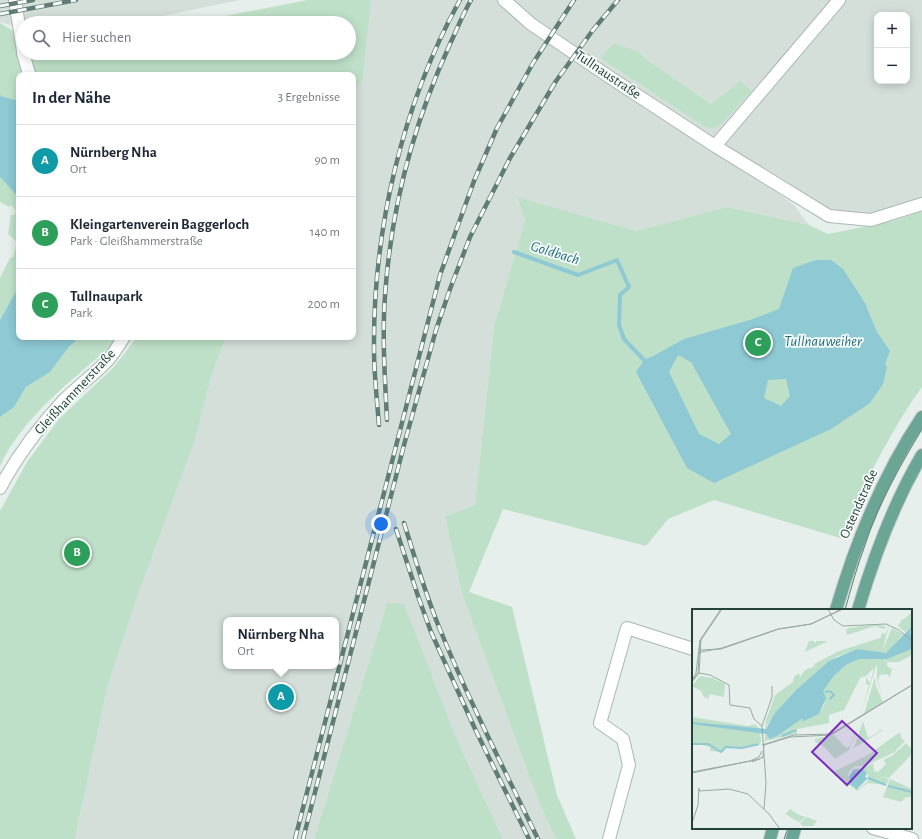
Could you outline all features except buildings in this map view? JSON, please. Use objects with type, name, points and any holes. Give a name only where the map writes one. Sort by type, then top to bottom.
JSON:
[{"type":"main road","name":"Ostendstraße","points":[[836,609],[857,546],[874,503],[897,456],[922,417]]},
{"type":"main road","points":[[858,609],[885,530],[902,492],[922,455]]},
{"type":"main road","points":[[770,839],[773,829]]},
{"type":"main road","points":[[792,839],[795,829]]},
{"type":"street","points":[[15,0],[18,16]]},
{"type":"street","name":"Tullnaustraße","points":[[504,0],[531,24],[715,146],[829,216],[872,220],[922,204]]},
{"type":"street","points":[[715,146],[839,0]]},
{"type":"street","points":[[25,60],[28,72]]},
{"type":"street","name":"Gleißhammerstraße","points":[[0,488],[12,466],[30,440],[63,402],[82,383],[106,364],[122,340]]},
{"type":"street","points":[[609,839],[629,765],[623,740],[600,723],[626,628],[692,649]]},
{"type":"street","points":[[877,829],[912,839]]},
{"type":"shaded area","points":[[0,0],[240,0],[163,16],[16,16],[16,27],[0,22]]},
{"type":"shaded area","points":[[371,0],[922,0],[922,199],[874,214],[839,212],[825,208],[746,169],[794,205],[809,225],[727,207],[636,231],[517,198],[525,220],[494,326],[475,505],[445,516],[462,594],[540,805],[556,839],[503,839],[454,733],[387,603],[314,839],[75,839],[107,688],[138,595],[194,443],[212,374],[225,340],[356,340],[356,89],[363,78]],"holes":[[[639,52],[649,61],[711,104],[740,81],[713,129],[703,126],[600,58]]]},
{"type":"green space","points":[[308,0],[371,0],[363,78],[356,89],[356,72],[16,72],[16,100],[1,96],[0,94],[0,23],[16,33],[16,60],[356,60],[356,16],[225,16]]},
{"type":"green space","points":[[614,43],[639,52],[649,61],[711,104],[740,81],[752,91],[720,125],[713,129],[703,126],[600,58]]},
{"type":"green space","points":[[0,177],[16,195],[16,211],[11,205],[9,207],[0,202]]},
{"type":"green space","points":[[517,197],[636,231],[727,207],[809,225],[828,234],[893,221],[922,211],[922,387],[887,442],[840,538],[714,500],[668,519],[646,546],[503,509],[469,592],[512,607],[557,795],[576,839],[556,839],[540,805],[462,594],[445,516],[475,505],[494,326],[525,220]]},
{"type":"green space","points":[[16,211],[16,241],[8,234],[11,215],[14,215]]},
{"type":"green space","points":[[16,246],[16,291],[0,320],[0,278],[10,258],[13,257]]},
{"type":"green space","points":[[77,340],[116,340],[114,343],[51,399],[36,415],[10,448],[0,466],[0,417],[14,407],[26,387],[50,372],[69,347]]},
{"type":"green space","points":[[135,340],[225,340],[212,374],[194,443],[138,595],[107,688],[75,839],[0,839],[0,511],[27,462],[59,419],[114,367]]},
{"type":"green space","points":[[387,603],[404,604],[454,733],[503,839],[314,839]]},
{"type":"water","points":[[0,94],[1,96],[16,100],[16,195],[0,177]]},
{"type":"water","name":"Tullnauweiher","points":[[816,260],[831,260],[843,269],[865,303],[877,332],[890,351],[885,364],[887,367],[883,384],[870,403],[831,429],[714,483],[687,468],[636,372],[644,360],[684,339],[753,319],[779,309],[793,268]],"holes":[[[678,355],[691,362],[731,434],[719,444],[699,434],[669,372]],[[786,379],[790,396],[781,406],[764,398],[768,380]]]},
{"type":"water","points":[[16,291],[16,340],[77,340],[69,347],[50,372],[26,387],[14,407],[0,417],[0,320]]},
{"type":"waterway","name":"Goldbach","points":[[514,252],[578,275],[617,260],[629,287],[620,295],[619,325],[624,339],[644,360]]},
{"type":"tram line","points":[[845,609],[859,561],[876,515],[898,471],[922,429]]},
{"type":"tram line","points":[[784,839],[788,829]]},
{"type":"railway","points":[[0,6],[33,0]]},
{"type":"railway","points":[[0,14],[76,0]]},
{"type":"railway","points":[[379,425],[374,358],[375,304],[385,214],[407,125],[422,82],[440,40],[460,0]]},
{"type":"railway","points":[[387,420],[384,358],[384,311],[392,230],[398,199],[425,105],[450,44],[471,0]]},
{"type":"railway","points":[[339,668],[440,275],[474,181],[497,128],[533,63],[574,0]]},
{"type":"railway","points":[[303,839],[404,445],[436,330],[450,289],[470,237],[510,158],[556,81],[593,30],[618,0]]},
{"type":"railway","points":[[404,523],[429,601],[450,654],[538,839]]},
{"type":"railway","points":[[396,529],[431,632],[476,731],[529,839]]},
{"type":"railway","points":[[295,839],[339,669]]},
{"type":"place","name":"Tullnaupark","points":[[758,343]]},
{"type":"place","name":"Kleingartenverein Baggerloch","points":[[77,553]]},
{"type":"place","name":"Nürnberg Nha","points":[[281,697]]}]
